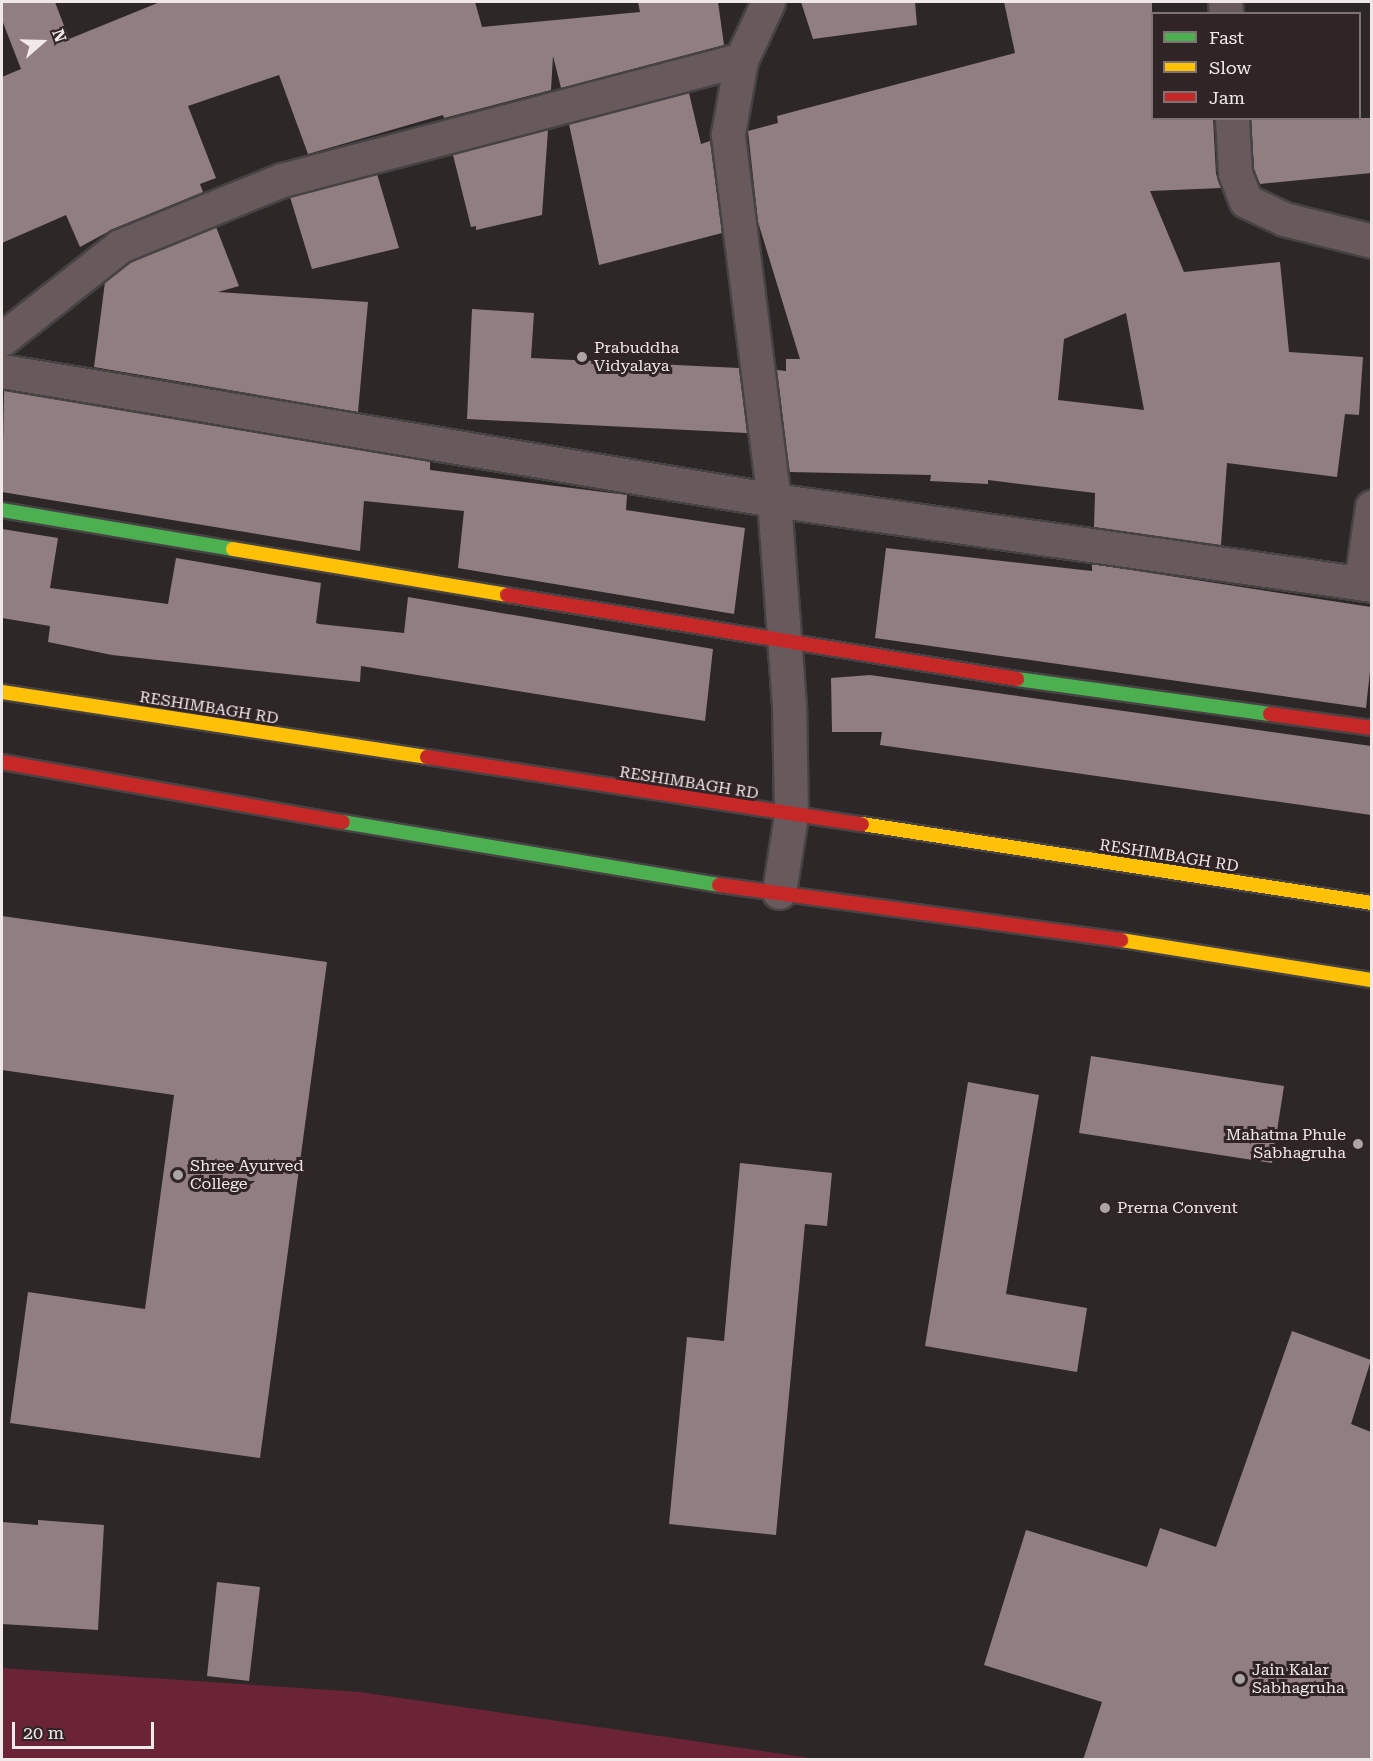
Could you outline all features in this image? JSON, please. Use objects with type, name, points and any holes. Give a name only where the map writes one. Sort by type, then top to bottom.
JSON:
[{"type":"main road","points":[[2,510],[957,671],[1371,728]]},
{"type":"main road","name":"RESHIMBAGH RD","points":[[2,692],[1371,903]]},
{"type":"main road","points":[[2,762],[385,831],[652,876],[1054,929],[1371,980]]},
{"type":"street","points":[[768,2],[741,60],[728,134],[774,500],[787,641],[790,815],[779,892]]},
{"type":"street","points":[[2,339],[120,246],[282,180],[741,60]]},
{"type":"street","points":[[1232,120],[1235,173],[1246,201],[1284,219],[1371,241]]},
{"type":"street","points":[[2,371],[774,500],[1366,584],[1371,507]]},
{"type":"shaded area","points":[[2,1668],[360,1692],[817,1759],[2,1759]]},
{"type":"building","points":[[2,2],[55,2],[69,39],[160,2],[475,2],[482,27],[640,12],[638,2],[718,2],[724,45],[561,88],[553,56],[551,90],[444,118],[443,115],[308,154],[279,75],[188,106],[216,178],[200,184],[203,192],[113,229],[80,247],[66,215],[2,243],[2,77],[21,69],[2,20]]},
{"type":"building","points":[[801,2],[915,2],[917,25],[813,39]]},
{"type":"building","points":[[1004,2],[1152,2],[1151,120],[1213,120],[1216,174],[1221,188],[1150,191],[1184,272],[1280,262],[1289,352],[1363,357],[1359,415],[1345,414],[1337,477],[1227,463],[1221,545],[1094,527],[1095,493],[988,480],[988,484],[930,481],[931,475],[789,472],[777,370],[786,371],[786,359],[800,359],[758,222],[748,131],[778,123],[777,116],[1015,53]],"holes":[[[1126,313],[1144,410],[1058,400],[1064,339]]]},
{"type":"building","points":[[689,93],[701,144],[710,141],[722,233],[599,265],[569,124]]},
{"type":"building","points":[[1361,118],[1371,118],[1371,173],[1260,184],[1254,169],[1251,120],[1361,120]]},
{"type":"building","points":[[548,130],[542,215],[476,230],[476,226],[471,227],[453,155]]},
{"type":"building","points":[[377,174],[399,248],[312,269],[290,197]]},
{"type":"building","points":[[216,227],[239,286],[218,292],[368,302],[358,412],[94,367],[105,282],[130,262]]},
{"type":"building","points":[[472,309],[534,313],[531,358],[739,368],[747,433],[467,419]]},
{"type":"building","points":[[4,391],[430,462],[430,470],[627,495],[626,510],[745,528],[734,614],[458,568],[464,511],[364,501],[360,551],[2,492]]},
{"type":"building","points":[[2,529],[58,538],[50,588],[168,604],[176,558],[321,583],[316,623],[319,624],[404,633],[408,597],[713,649],[705,721],[361,666],[360,682],[112,655],[48,642],[50,626],[2,618]]},
{"type":"building","points":[[886,548],[1092,571],[1092,564],[1371,607],[1371,662],[1366,708],[875,638]]},
{"type":"building","points":[[870,675],[1371,746],[1371,815],[880,745],[882,732],[832,732],[831,678]]},
{"type":"building","points":[[2,916],[327,962],[260,1458],[10,1423],[28,1292],[145,1309],[174,1095],[2,1070]]},
{"type":"building","points":[[1091,1056],[1284,1086],[1272,1163],[1079,1133]]},
{"type":"building","points":[[968,1082],[1039,1095],[1006,1294],[1087,1308],[1077,1372],[925,1346]]},
{"type":"building","points":[[740,1163],[832,1173],[827,1226],[805,1224],[776,1535],[669,1524],[687,1337],[724,1341]]},
{"type":"building","points":[[1292,1331],[1371,1360],[1351,1424],[1371,1432],[1371,1760],[1083,1760],[1102,1702],[984,1665],[1026,1530],[1147,1567],[1160,1528],[1216,1547]]},
{"type":"building","points":[[38,1520],[104,1525],[98,1630],[2,1624],[2,1522],[38,1525]]},
{"type":"building","points":[[217,1582],[260,1587],[249,1681],[207,1676]]},
{"type":"traffic: fast","points":[[2,510],[233,549]]},
{"type":"traffic: fast","points":[[1017,679],[1270,714]]},
{"type":"traffic: fast","points":[[343,822],[719,885]]},
{"type":"traffic: slow","points":[[233,549],[507,595]]},
{"type":"traffic: slow","points":[[2,692],[427,757]]},
{"type":"traffic: slow","points":[[862,824],[1372,903]]},
{"type":"traffic: slow","points":[[1121,940],[1372,980]]},
{"type":"traffic: jam","points":[[507,595],[1017,679]]},
{"type":"traffic: jam","points":[[1270,714],[1372,728]]},
{"type":"traffic: jam","points":[[427,757],[862,824]]},
{"type":"traffic: jam","points":[[2,762],[343,822]]},
{"type":"traffic: jam","points":[[719,885],[1121,940]]},
{"type":"place","name":"Prabuddha Vidyalaya","points":[[582,357]]},
{"type":"place","name":"Mahatma Phule Sabhagruha","points":[[1358,1144]]},
{"type":"place","name":"Shree Ayurved College","points":[[178,1175]]},
{"type":"place","name":"Prerna Convent","points":[[1105,1208]]},
{"type":"place","name":"Jain Kalar Sabhagruha","points":[[1240,1679]]}]
